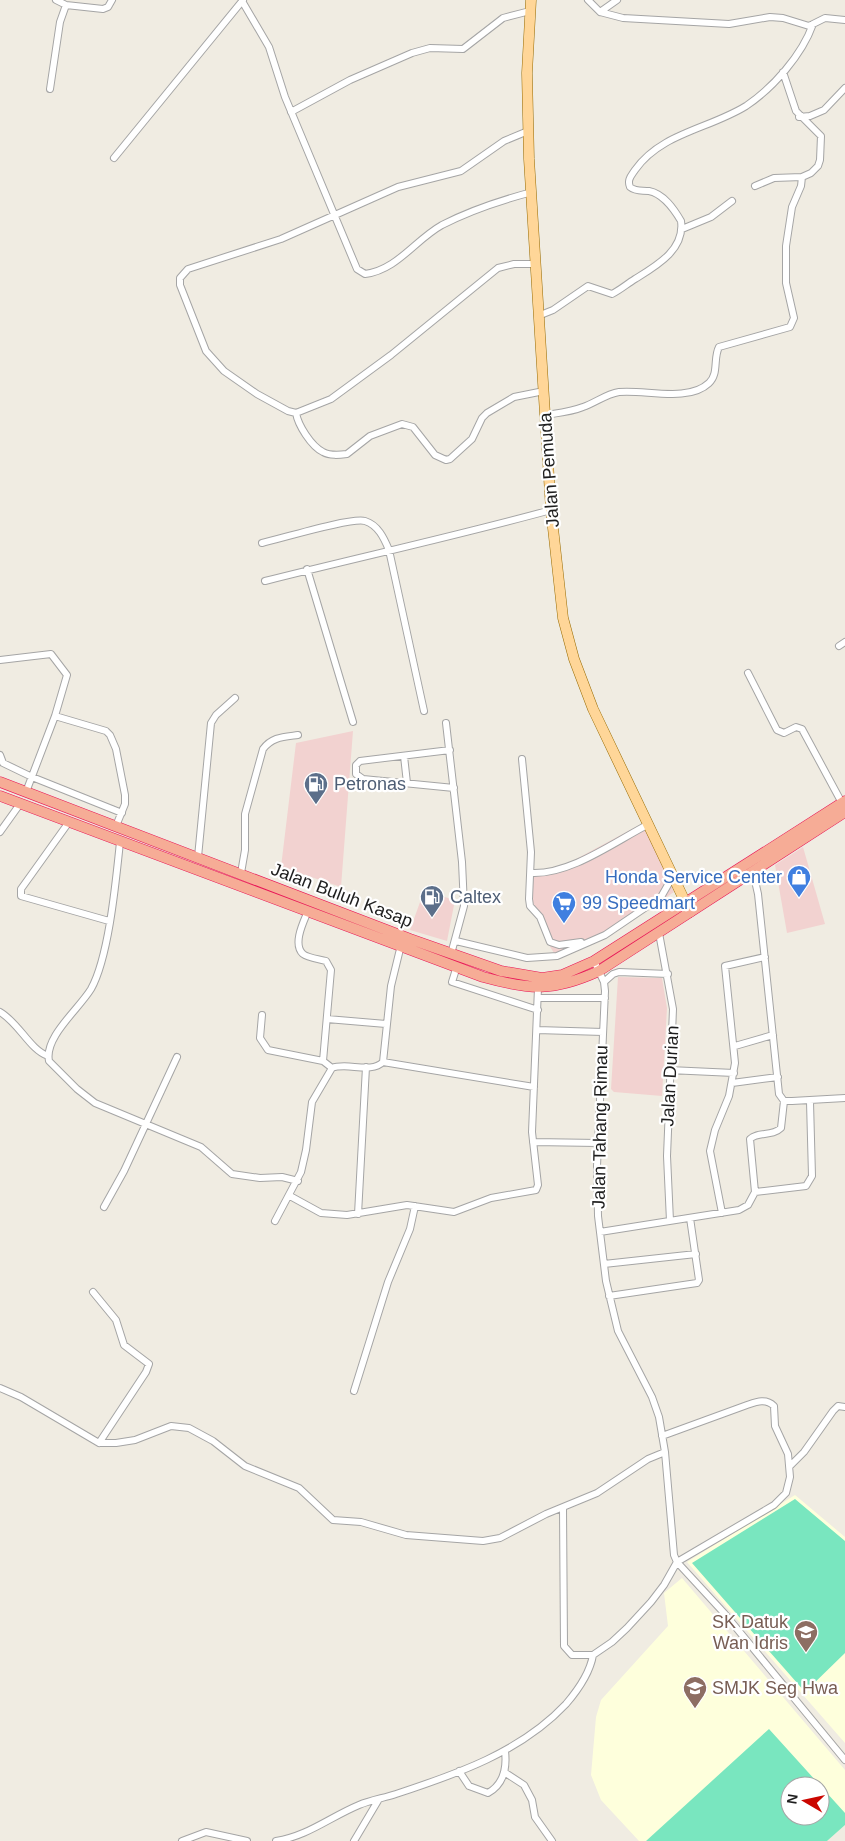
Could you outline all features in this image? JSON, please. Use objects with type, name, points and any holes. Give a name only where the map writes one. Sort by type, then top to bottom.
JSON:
[{"type":"highway","name":"Jalan Buluh Kasap","points":[[0,782],[451,954],[501,971],[542,978],[596,966],[684,902],[844,805]]},
{"type":"highway","points":[[16,802],[21,790]]},
{"type":"highway","name":"Jalan Buluh Kasap","points":[[0,796],[456,966],[538,993],[561,985],[659,932],[753,872],[844,805]]},
{"type":"highway","points":[[40,811],[38,803],[44,799]]},
{"type":"main road","name":"Jalan Pemuda","points":[[531,0],[527,74],[528,131],[538,316],[551,510],[558,581],[570,644],[593,709],[690,912]]},
{"type":"street","points":[[56,0],[66,5],[103,9],[108,7],[112,0]]},
{"type":"street","points":[[588,0],[600,12],[623,18],[729,24],[770,16],[809,26],[826,18],[845,20]]},
{"type":"street","points":[[600,12],[617,0]]},
{"type":"street","points":[[114,158],[242,1],[269,48],[291,112],[357,269],[365,274],[372,273],[396,262],[422,238],[443,225],[532,192]]},
{"type":"street","points":[[50,89],[60,22],[66,5]]},
{"type":"street","points":[[291,112],[350,80],[412,53],[430,48],[463,49],[503,18],[530,11]]},
{"type":"street","points":[[538,316],[552,310],[583,287],[593,287],[607,294],[616,292],[656,267],[665,258],[679,241],[682,229],[676,214],[662,196],[630,188],[631,176],[650,153],[667,142],[745,106],[766,89],[783,72],[809,37],[813,24]]},
{"type":"street","points":[[754,186],[774,178],[802,177],[811,173],[818,166],[823,141],[817,132],[799,117],[783,72]]},
{"type":"street","points":[[799,117],[810,116],[824,110],[845,88]]},
{"type":"street","points":[[528,131],[504,141],[461,171],[398,187],[281,238],[188,269],[180,278],[184,296],[203,344],[215,361],[224,371],[257,394],[288,411],[296,413],[331,399],[391,356],[498,268],[514,264],[536,264]]},
{"type":"street","points":[[545,415],[574,410],[613,393],[657,394],[700,389],[710,383],[714,376],[715,358],[719,347],[790,327],[794,318],[786,282],[786,246],[792,207],[801,186],[802,177]]},
{"type":"street","points":[[682,229],[711,217],[732,201]]},
{"type":"street","points":[[296,413],[299,424],[323,452],[347,454],[370,436],[402,424],[413,428],[435,455],[446,460],[472,439],[482,418],[487,413],[514,397],[544,392]]},
{"type":"street","points":[[265,581],[307,569],[459,535],[551,510]]},
{"type":"street","points":[[262,543],[359,520],[374,526],[382,535],[389,550],[424,711]]},
{"type":"street","points":[[307,569],[353,722]]},
{"type":"street","points":[[0,660],[51,654],[55,656],[67,675],[55,716],[32,777],[21,790]]},
{"type":"street","points":[[748,673],[777,730],[784,733],[796,727],[802,729],[844,805]]},
{"type":"street","points":[[198,856],[211,723],[216,715],[235,698]]},
{"type":"street","points":[[55,716],[106,731],[110,735],[116,749],[125,795],[122,813],[116,826]]},
{"type":"street","points":[[446,723],[454,788],[464,906],[451,954]]},
{"type":"street","points":[[241,873],[246,850],[244,814],[261,755],[268,742],[276,738],[298,735]]},
{"type":"street","points":[[450,750],[360,761],[356,766],[356,774],[362,779],[454,788]]},
{"type":"street","points":[[0,755],[3,763],[32,777],[122,813]]},
{"type":"street","points":[[404,756],[407,783]]},
{"type":"street","points":[[522,759],[531,873],[528,887],[530,906],[538,914],[550,942],[559,945],[587,942]]},
{"type":"street","points":[[0,832],[16,802]]},
{"type":"street","points":[[69,822],[21,889],[21,896],[109,921]]},
{"type":"street","points":[[531,873],[548,873],[564,868],[649,824]]},
{"type":"street","points":[[48,1056],[53,1040],[93,985],[100,965],[109,921],[120,842]]},
{"type":"street","points":[[600,1232],[738,1210],[748,1205],[755,1192],[750,1139],[755,1135],[778,1132],[784,1101],[779,1094],[765,957],[753,872]]},
{"type":"street","points":[[456,941],[527,958],[556,956],[605,934],[661,897],[673,876]]},
{"type":"street","points":[[308,911],[299,937],[299,946],[304,955],[330,964],[330,986],[323,1061]]},
{"type":"street","name":"Jalan Durian","points":[[659,932],[668,974],[673,1013],[666,1156],[670,1221]]},
{"type":"street","points":[[275,1221],[298,1181],[304,1162],[312,1102],[332,1068],[342,1065],[378,1066],[383,1062],[390,986],[401,945]]},
{"type":"street","points":[[722,1213],[710,1151],[734,1073],[735,1046],[725,966],[765,957]]},
{"type":"street","points":[[456,966],[452,982],[538,1010]]},
{"type":"street","name":"Jalan Tahang Rimau","points":[[596,966],[604,982],[605,998],[597,1196],[604,1264],[609,1296],[622,1339],[652,1397],[662,1436],[665,1452],[672,1548],[677,1562],[724,1613],[845,1760]]},
{"type":"street","points":[[604,982],[613,974],[619,972],[668,974]]},
{"type":"street","points":[[290,1196],[321,1213],[358,1214],[396,1206],[415,1206],[454,1212],[500,1196],[535,1191],[538,1185],[533,1142],[538,993],[605,998]]},
{"type":"street","points":[[0,1012],[21,1030],[37,1050],[48,1056],[54,1068],[85,1096],[105,1108],[201,1146],[232,1174],[260,1178],[282,1177],[298,1181]]},
{"type":"street","points":[[262,1015],[260,1038],[268,1050],[323,1061],[332,1068]]},
{"type":"street","points":[[326,1019],[386,1024]]},
{"type":"street","points":[[537,1030],[603,1032]]},
{"type":"street","points":[[735,1046],[773,1035]]},
{"type":"street","points":[[104,1207],[117,1186],[177,1056]]},
{"type":"street","points":[[383,1062],[534,1087]]},
{"type":"street","points":[[358,1214],[366,1067]]},
{"type":"street","points":[[670,1070],[734,1073]]},
{"type":"street","points":[[732,1083],[778,1077]]},
{"type":"street","points":[[784,1101],[810,1102],[845,1098]]},
{"type":"street","points":[[755,1192],[806,1186],[810,1182],[812,1165],[810,1102]]},
{"type":"street","points":[[533,1142],[598,1142]]},
{"type":"street","points":[[354,1391],[388,1282],[410,1229],[415,1206]]},
{"type":"street","points":[[609,1296],[694,1285],[699,1280],[690,1218]]},
{"type":"street","points":[[604,1264],[696,1254]]},
{"type":"street","points":[[94,1292],[116,1320],[124,1346],[149,1364],[146,1372],[99,1443]]},
{"type":"street","points":[[0,1388],[21,1397],[99,1443],[135,1440],[171,1426],[189,1428],[213,1441],[245,1466],[299,1488],[333,1520],[361,1522],[406,1535],[491,1540],[598,1493],[651,1458],[665,1452]]},
{"type":"street","points":[[276,1841],[305,1834],[346,1810],[459,1771],[505,1750],[549,1722],[574,1695],[590,1668],[594,1655],[627,1628],[664,1585],[677,1562],[783,1498],[788,1487],[790,1466],[788,1454],[775,1426],[774,1406],[768,1402],[760,1401],[729,1410],[662,1436]]},
{"type":"street","points":[[790,1466],[804,1452],[833,1411],[838,1406],[845,1407]]},
{"type":"street","points":[[563,1508],[564,1646],[572,1655],[594,1655]]},
{"type":"street","points":[[459,1771],[469,1786],[488,1793],[495,1789],[504,1772],[505,1750]]},
{"type":"street","points":[[504,1772],[524,1785],[532,1800],[535,1817],[552,1841]]},
{"type":"street","points":[[354,1841],[379,1800]]},
{"type":"street","points":[[182,1841],[206,1832],[247,1841]]},
{"type":"shaded area","points":[[353,731],[341,887],[281,867],[296,743]]},
{"type":"shaded area","points":[[645,822],[674,892],[607,937],[557,958],[546,940],[526,882],[528,870],[547,870],[565,865]]},
{"type":"shaded area","points":[[803,847],[825,924],[787,933],[775,865]]},
{"type":"shaded area","points":[[424,891],[455,900],[447,941],[410,930]]},
{"type":"shaded area","points":[[618,977],[662,978],[667,1008],[662,1096],[614,1092],[611,1089]]},
{"type":"shaded area","name":"SK Datuk Wan Idris","points":[[795,1495],[845,1537],[845,1743],[687,1562]]},
{"type":"shaded area","name":"SMJK Seg Hwa","points":[[682,1578],[845,1770],[845,1825],[827,1841],[639,1841],[601,1800],[591,1775],[596,1717],[601,1700],[668,1626],[664,1593]]},
{"type":"green space","name":"SK Datuk Wan Idris","points":[[795,1499],[845,1541],[845,1653],[805,1692],[692,1563]]},
{"type":"green space","points":[[769,1729],[812,1776],[780,1776],[780,1826],[830,1826],[830,1796],[845,1813],[845,1825],[827,1841],[646,1841]]},
{"type":"place","name":"Petronas","points":[[316,805]]},
{"type":"place","name":"Honda Service Center","points":[[799,898]]},
{"type":"place","name":"Caltex","points":[[432,918]]},
{"type":"place","name":"99 Speedmart","points":[[564,924]]},
{"type":"place","name":"SK Datuk Wan Idris","points":[[806,1653]]},
{"type":"place","name":"SMJK Seg Hwa","points":[[695,1709]]}]
